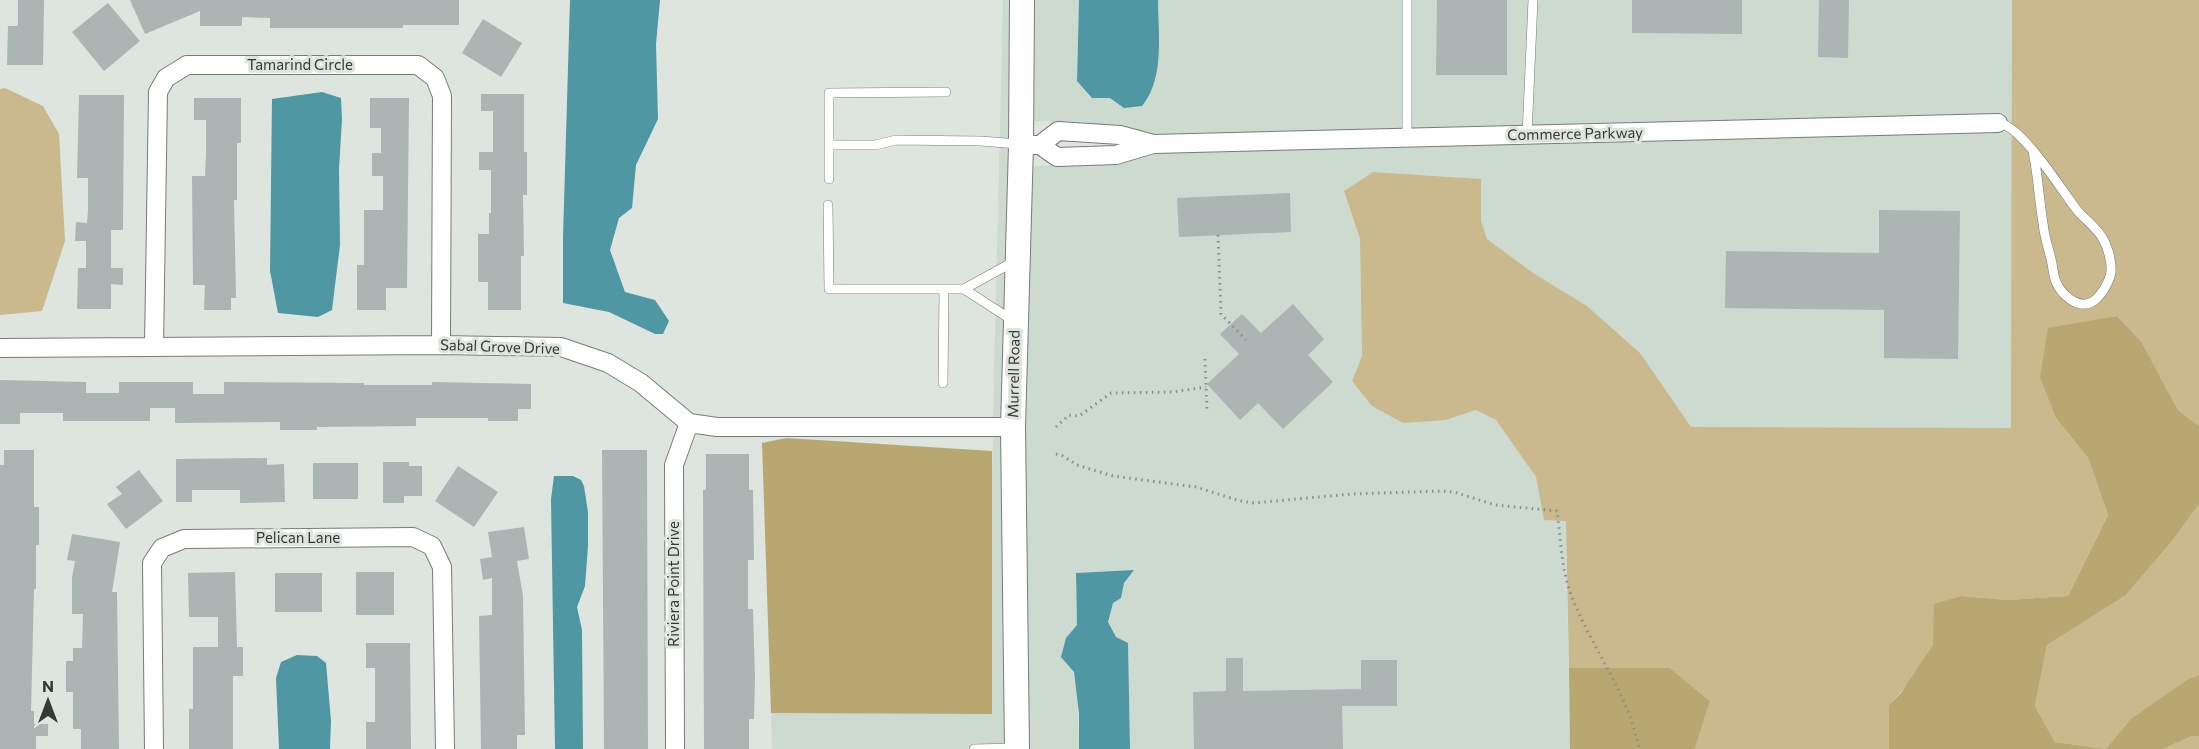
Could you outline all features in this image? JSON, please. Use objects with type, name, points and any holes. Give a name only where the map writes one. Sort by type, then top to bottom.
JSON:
[{"type":"street","name":"Murrell Road","points":[[1017,748],[1015,322],[1017,260],[1030,145],[1022,0]]},
{"type":"street","name":"Tamarind Circle","points":[[154,347],[158,92],[166,78],[186,65],[418,65],[435,78],[442,96],[441,345]]},
{"type":"street","name":"Commerce Parkway","points":[[1030,145],[1057,157],[1116,155],[1153,144],[1998,123]]},
{"type":"street","name":"Commerce Parkway","points":[[1030,145],[1058,131],[1120,135],[1153,144]]},
{"type":"street","name":"Sabal Grove Drive","points":[[0,348],[441,345],[561,347],[608,363],[641,383],[689,423]]},
{"type":"street","points":[[689,423],[717,427],[1014,427]]},
{"type":"street","name":"Riviera Point Drive","points":[[675,749],[674,465],[689,423]]},
{"type":"street","name":"Pelican Lane","points":[[154,749],[152,564],[162,548],[184,538],[413,537],[432,546],[442,567],[445,749]]},
{"type":"lane","points":[[1407,0],[1407,138]]},
{"type":"lane","points":[[1527,135],[1533,0]]},
{"type":"lane","points":[[829,179],[829,93],[946,92]]},
{"type":"lane","points":[[1998,123],[2010,129],[2033,151],[2078,211],[2104,239],[2111,272],[2095,301],[2088,304],[2078,304],[2066,296],[2056,282],[2043,225],[2038,173],[2033,151]]},
{"type":"lane","points":[[829,145],[875,145],[896,140],[981,141],[1030,145]]},
{"type":"lane","points":[[828,205],[829,289],[964,289],[1017,260]]},
{"type":"lane","points":[[943,383],[944,289]]},
{"type":"lane","points":[[964,289],[1015,322]]},
{"type":"lane","points":[[974,749],[1017,748]]},
{"type":"path","points":[[1218,236],[1221,314],[1246,340]]},
{"type":"path","points":[[1205,359],[1207,411]]},
{"type":"path","points":[[1056,427],[1069,415],[1079,416],[1111,393],[1172,392],[1206,387]]},
{"type":"path","points":[[1056,454],[1077,465],[1113,476],[1196,487],[1254,503],[1352,494],[1442,491],[1454,492],[1495,505],[1557,511],[1564,577],[1591,639],[1626,703],[1639,749]]},
{"type":"shaded area","points":[[1003,0],[1013,0],[1005,417],[993,418]]},
{"type":"shaded area","points":[[1030,0],[1079,0],[1077,81],[1092,98],[1110,98],[1156,79],[1158,0],[2012,0],[2012,428],[1690,427],[1640,353],[1587,306],[1533,273],[1487,239],[1481,222],[1481,179],[1373,172],[1344,191],[1360,239],[1362,356],[1352,381],[1446,420],[1476,410],[1496,420],[1536,477],[1544,520],[1566,520],[1570,749],[1130,749],[1128,644],[1116,637],[1108,622],[1113,603],[1121,598],[1124,583],[1134,570],[1076,573],[1077,625],[1066,638],[1077,694],[1079,749],[1025,749],[1022,427],[1029,166],[1120,163],[1160,153],[2006,132],[2005,114],[1159,135],[1159,133],[1153,135],[1083,122],[1029,121]]},
{"type":"shaded area","points":[[2012,0],[2199,0],[2199,426],[2178,410],[2141,341],[2117,316],[2097,320],[2056,418],[2088,458],[2108,515],[2068,596],[2007,600],[1962,596],[1920,667],[1889,705],[1889,749],[1695,749],[1710,701],[1670,668],[1569,668],[1566,521],[1544,520],[1536,477],[1496,420],[1476,410],[1446,420],[1403,423],[1372,406],[1352,381],[1362,356],[1360,239],[1344,191],[1373,172],[1481,179],[1481,221],[1487,239],[1533,273],[1587,306],[1640,353],[1691,427],[2011,428]]},
{"type":"shaded area","points":[[5,88],[43,106],[59,134],[65,241],[42,311],[0,315],[0,89]]},
{"type":"shaded area","points":[[2117,316],[2141,341],[2178,410],[2199,426],[2199,504],[2173,540],[2125,596],[2047,645],[2035,706],[2055,742],[2106,749],[1889,749],[1889,705],[1901,693],[1933,645],[1934,604],[1962,596],[2007,600],[2068,596],[2108,515],[2088,458],[2056,418],[2040,377],[2048,328]]},
{"type":"shaded area","points":[[993,436],[1006,436],[1009,749],[772,749],[771,713],[992,713]]},
{"type":"shaded area","points":[[786,438],[992,451],[992,714],[771,713],[762,443]]},
{"type":"shaded area","points":[[2199,504],[2199,675],[2188,679],[2132,719],[2106,749],[2055,742],[2035,706],[2047,645],[2125,596],[2173,540]]},
{"type":"shaded area","points":[[1569,668],[1670,668],[1710,701],[1695,749],[1570,749]]},
{"type":"shaded area","points":[[2199,675],[2199,736],[2192,736],[2163,749],[2106,749],[2131,719],[2188,679]]},
{"type":"shaded area","points":[[2192,736],[2199,736],[2199,749],[2163,749]]},
{"type":"water","points":[[570,0],[660,0],[656,44],[658,119],[636,165],[632,208],[619,218],[610,250],[625,292],[655,300],[669,321],[663,334],[655,334],[609,312],[563,303]]},
{"type":"water","points":[[1079,0],[1158,0],[1157,69],[1149,95],[1142,106],[1124,108],[1110,98],[1092,98],[1077,81]]},
{"type":"water","points":[[322,92],[341,98],[342,119],[339,169],[340,245],[332,310],[318,317],[278,313],[270,271],[272,99]]},
{"type":"water","points":[[554,476],[573,476],[581,480],[584,486],[588,512],[585,586],[577,607],[582,630],[583,749],[555,749],[551,499]]},
{"type":"water","points":[[1134,570],[1124,583],[1121,598],[1113,603],[1108,622],[1116,637],[1128,643],[1130,749],[1079,749],[1079,714],[1074,672],[1061,657],[1066,638],[1077,625],[1076,573]]},
{"type":"water","points":[[297,655],[317,656],[326,663],[331,721],[330,749],[279,749],[276,678],[281,662]]},
{"type":"building","points":[[18,0],[44,0],[43,65],[7,65],[8,26],[18,26]]},
{"type":"building","points":[[130,0],[459,0],[459,25],[403,25],[403,28],[270,28],[270,18],[242,17],[242,26],[200,26],[200,11],[145,34]]},
{"type":"building","points":[[1437,0],[1507,0],[1507,75],[1436,75]]},
{"type":"building","points":[[1632,0],[1742,0],[1742,34],[1632,33]]},
{"type":"building","points":[[1819,0],[1849,0],[1848,58],[1818,57]]},
{"type":"building","points":[[108,3],[140,41],[104,71],[72,32]]},
{"type":"building","points":[[483,19],[522,43],[501,77],[462,53]]},
{"type":"building","points":[[481,94],[524,94],[527,195],[523,195],[524,256],[521,256],[521,310],[488,310],[488,282],[478,282],[478,234],[489,234],[489,213],[491,213],[491,170],[479,170],[479,152],[493,152],[493,111],[481,111]]},
{"type":"building","points":[[79,95],[124,95],[123,230],[111,230],[111,268],[123,268],[123,285],[111,284],[111,309],[77,309],[78,268],[86,268],[86,241],[75,241],[76,222],[87,223],[88,210],[88,178],[77,178]]},
{"type":"building","points":[[194,98],[241,98],[241,143],[237,143],[237,200],[234,200],[236,298],[231,298],[231,310],[204,310],[205,285],[193,285],[192,176],[205,176],[206,152],[206,120],[194,120]]},
{"type":"building","points":[[370,98],[409,98],[407,288],[386,288],[386,310],[357,310],[357,265],[364,265],[364,210],[383,210],[383,176],[372,176],[372,153],[381,153],[381,128],[370,128]]},
{"type":"building","points":[[1290,193],[1291,232],[1179,237],[1177,198]]},
{"type":"building","points":[[1879,210],[1960,211],[1958,359],[1884,358],[1884,310],[1725,308],[1726,251],[1879,253]]},
{"type":"building","points":[[1293,304],[1324,339],[1308,355],[1333,382],[1283,429],[1258,403],[1240,420],[1207,384],[1239,354],[1220,334],[1242,314],[1261,333]]},
{"type":"building","points":[[0,380],[86,382],[86,393],[119,393],[119,382],[193,382],[193,394],[224,394],[224,382],[364,383],[364,385],[432,385],[432,382],[531,384],[531,409],[518,409],[518,421],[488,421],[488,418],[416,418],[416,426],[317,427],[317,430],[280,430],[280,422],[175,423],[175,408],[150,408],[150,421],[63,421],[63,413],[20,413],[20,424],[0,424]]},
{"type":"building","points":[[4,450],[34,450],[34,507],[39,507],[39,545],[36,545],[31,711],[34,711],[34,724],[48,724],[48,736],[36,736],[36,749],[0,749],[0,465],[4,465]]},
{"type":"building","points":[[602,450],[647,450],[648,749],[604,749]]},
{"type":"building","points":[[706,454],[749,454],[749,490],[753,490],[754,560],[748,560],[748,609],[753,609],[755,679],[754,719],[749,719],[749,749],[704,749],[703,490],[706,490]]},
{"type":"building","points":[[267,458],[267,465],[284,464],[285,502],[240,503],[240,490],[192,490],[192,502],[176,502],[176,459]]},
{"type":"building","points":[[383,462],[409,462],[409,466],[422,466],[422,496],[404,496],[404,503],[383,503]]},
{"type":"building","points":[[313,463],[358,463],[358,499],[313,499]]},
{"type":"building","points":[[458,466],[498,492],[474,527],[435,501]]},
{"type":"building","points":[[139,470],[163,501],[126,529],[107,504],[122,494],[116,487]]},
{"type":"building","points":[[524,527],[529,559],[517,561],[523,596],[525,735],[517,735],[517,749],[481,749],[479,616],[492,615],[492,578],[483,580],[480,559],[492,557],[488,532]]},
{"type":"building","points":[[72,534],[120,542],[112,592],[117,592],[119,749],[81,749],[81,729],[73,729],[73,692],[66,692],[66,661],[73,661],[73,648],[82,648],[83,614],[72,614],[72,578],[75,561],[67,560]]},
{"type":"building","points":[[235,572],[237,647],[243,647],[243,676],[233,676],[233,749],[189,749],[189,709],[193,709],[193,647],[218,647],[218,617],[189,617],[188,573]]},
{"type":"building","points":[[356,572],[394,572],[394,615],[356,615]]},
{"type":"building","points":[[275,573],[322,573],[322,612],[275,612]]},
{"type":"building","points":[[366,643],[410,643],[411,749],[366,749],[366,722],[375,722],[375,668],[366,668]]},
{"type":"building","points":[[1226,658],[1243,658],[1243,691],[1361,689],[1361,660],[1397,660],[1397,706],[1342,706],[1343,749],[1194,749],[1193,692],[1226,691]]}]
